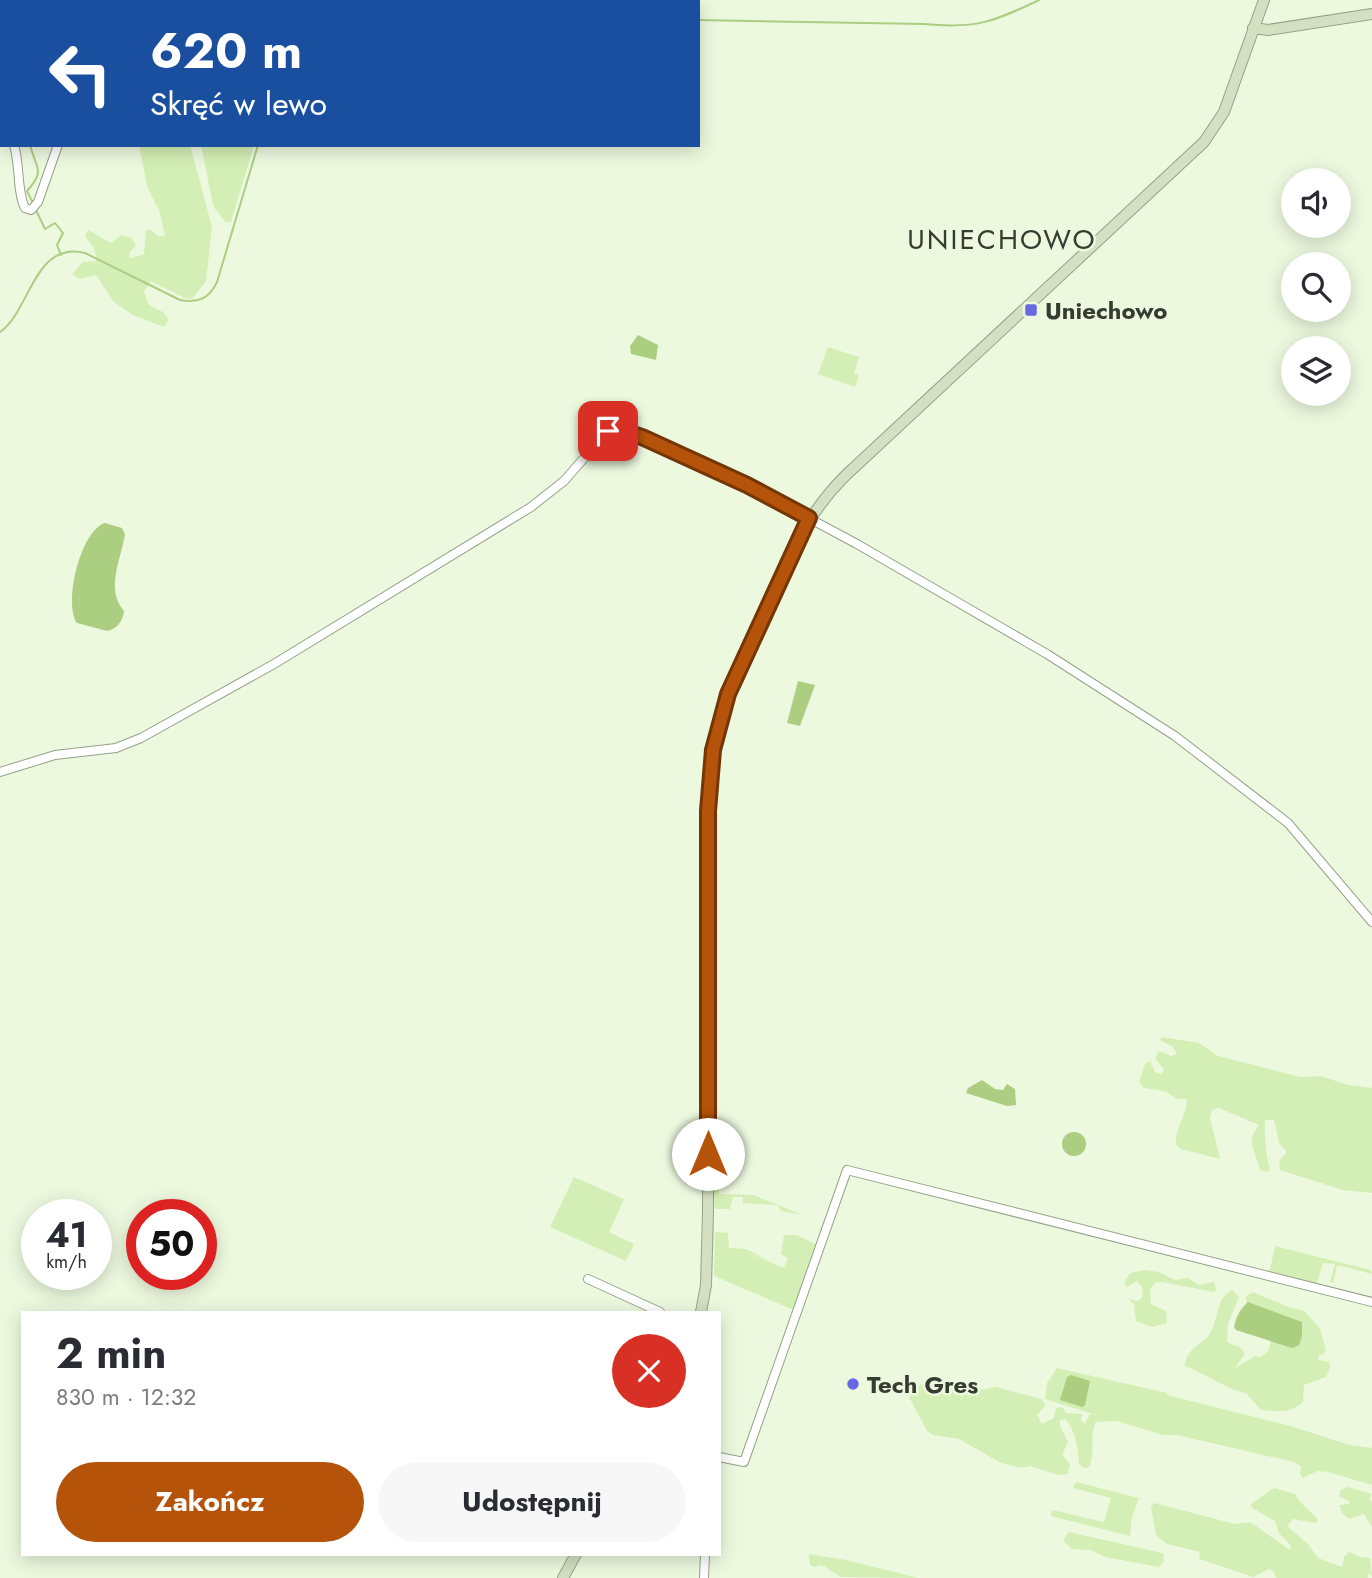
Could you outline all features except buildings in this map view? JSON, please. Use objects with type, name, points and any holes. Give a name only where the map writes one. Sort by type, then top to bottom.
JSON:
[{"type":"main road","points":[[701,1311],[706,1285],[711,760],[728,694],[809,518],[845,476],[1194,153],[1211,134],[1224,112],[1264,0]]},
{"type":"main road","points":[[1253,28],[1268,30],[1372,14]]},
{"type":"main road","points":[[563,1578],[575,1556]]},
{"type":"street","points":[[14,147],[25,208],[33,208],[57,147]]},
{"type":"street","points":[[0,772],[55,755],[116,748],[150,733],[274,664],[536,504],[564,481],[599,439],[611,430],[625,430],[747,485],[809,518],[1047,654],[1175,736],[1287,822],[1372,922]]},
{"type":"street","points":[[721,1457],[744,1462],[847,1170],[1372,1302]]},
{"type":"street","points":[[588,1279],[658,1311]]},
{"type":"street","points":[[704,1578],[705,1556]]},
{"type":"shaded area","points":[[139,147],[191,147],[212,227],[206,281],[192,299],[151,281],[144,292],[149,305],[163,312],[169,320],[164,327],[133,315],[114,302],[96,275],[80,279],[72,274],[83,262],[97,261],[94,248],[85,236],[88,230],[111,243],[121,235],[132,238],[136,246],[130,252],[129,257],[132,258],[144,254],[146,231],[150,229],[158,236],[165,236],[160,213],[147,186]]},
{"type":"shaded area","points":[[201,147],[253,147],[231,222],[225,222],[213,205]]},
{"type":"shaded area","points":[[638,335],[658,345],[656,360],[631,354],[630,346]]},
{"type":"shaded area","points":[[828,347],[859,357],[854,373],[859,376],[855,387],[818,374]]},
{"type":"shaded area","points":[[105,523],[122,528],[125,534],[115,584],[118,602],[124,611],[117,626],[107,631],[77,623],[72,600],[73,584],[82,552],[96,528]]},
{"type":"shaded area","points":[[798,681],[815,685],[800,726],[787,723]]},
{"type":"shaded area","points":[[1162,1037],[1199,1043],[1218,1056],[1300,1077],[1321,1076],[1348,1085],[1372,1088],[1372,1193],[1343,1190],[1280,1170],[1279,1161],[1287,1152],[1279,1143],[1274,1120],[1265,1120],[1270,1168],[1268,1172],[1260,1170],[1252,1146],[1253,1136],[1259,1125],[1219,1108],[1212,1110],[1210,1118],[1220,1159],[1181,1149],[1176,1145],[1176,1139],[1187,1099],[1178,1099],[1164,1091],[1144,1088],[1139,1082],[1145,1064],[1150,1061],[1155,1072],[1161,1074],[1164,1070],[1155,1058],[1159,1051],[1171,1056],[1177,1054],[1173,1047],[1160,1040]]},
{"type":"shaded area","points":[[982,1080],[995,1089],[1003,1090],[1007,1084],[1015,1089],[1016,1105],[1007,1106],[966,1093],[968,1088]]},
{"type":"shaded area","points":[[1074,1132],[1083,1135],[1086,1144],[1083,1153],[1074,1156],[1065,1153],[1062,1144],[1065,1135]]},
{"type":"shaded area","points":[[574,1177],[624,1199],[609,1232],[634,1244],[626,1261],[550,1227]]},
{"type":"shaded area","points":[[719,1177],[719,1194],[753,1195],[778,1205],[743,1203],[743,1197],[733,1197],[730,1209],[715,1209],[711,1178]]},
{"type":"shaded area","points":[[778,1205],[803,1215],[781,1211]]},
{"type":"shaded area","points":[[821,1228],[823,1229],[796,1311],[714,1276],[715,1232],[728,1233],[729,1248],[746,1249],[772,1262],[744,1251],[784,1268],[788,1258],[781,1254],[784,1235],[797,1235],[817,1245]]},
{"type":"shaded area","points":[[1275,1246],[1371,1270],[1372,1274],[1337,1265],[1333,1283],[1330,1282],[1335,1264],[1323,1263],[1316,1286],[1269,1274]]},
{"type":"shaded area","points":[[1145,1270],[1159,1272],[1175,1280],[1188,1278],[1199,1285],[1214,1282],[1216,1289],[1214,1292],[1155,1283],[1150,1290],[1151,1304],[1166,1311],[1167,1323],[1152,1327],[1136,1321],[1134,1304],[1128,1299],[1138,1301],[1143,1296],[1142,1287],[1137,1281],[1127,1287],[1124,1283],[1130,1273]]},
{"type":"shaded area","points":[[1232,1290],[1239,1297],[1228,1324],[1227,1342],[1241,1348],[1245,1354],[1235,1368],[1255,1356],[1261,1357],[1268,1351],[1275,1328],[1248,1307],[1246,1296],[1253,1292],[1304,1311],[1320,1328],[1326,1350],[1319,1355],[1318,1360],[1329,1362],[1330,1368],[1326,1377],[1304,1385],[1303,1402],[1298,1406],[1284,1411],[1261,1410],[1246,1393],[1185,1366],[1190,1352],[1209,1335],[1223,1298]]},
{"type":"shaded area","points":[[1248,1302],[1302,1322],[1299,1345],[1292,1348],[1236,1330],[1234,1327],[1237,1317]]},
{"type":"shaded area","points":[[1057,1368],[1167,1393],[1350,1445],[1372,1448],[1372,1485],[1328,1472],[1317,1471],[1303,1478],[1300,1474],[1301,1466],[1294,1462],[1177,1435],[1163,1435],[1117,1421],[1096,1422],[1089,1467],[1084,1468],[1079,1464],[1074,1434],[1065,1419],[1060,1420],[1060,1426],[1068,1442],[1062,1455],[1070,1464],[1068,1474],[1058,1475],[1030,1466],[1021,1468],[1001,1463],[959,1439],[933,1435],[927,1431],[909,1397],[914,1388],[921,1384],[969,1392],[996,1387],[1042,1399],[1045,1406],[1037,1415],[1042,1424],[1054,1418],[1056,1408],[1062,1407],[1066,1413],[1082,1414],[1081,1421],[1085,1424],[1090,1414],[1096,1415],[1045,1399],[1047,1383]]},
{"type":"shaded area","points":[[1071,1375],[1090,1381],[1085,1405],[1082,1407],[1060,1400],[1067,1377]]},
{"type":"shaded area","points":[[1076,1482],[1139,1498],[1132,1517],[1130,1536],[1051,1516],[1052,1510],[1104,1522],[1111,1498],[1073,1488]]},
{"type":"shaded area","points":[[1348,1487],[1372,1494],[1369,1499],[1372,1502],[1372,1527],[1364,1514],[1349,1519],[1342,1513],[1339,1505],[1349,1504],[1349,1501],[1339,1496],[1341,1490]]},
{"type":"shaded area","points":[[1274,1488],[1295,1494],[1318,1520],[1315,1523],[1293,1519],[1287,1526],[1308,1544],[1318,1558],[1342,1567],[1344,1557],[1349,1552],[1370,1558],[1372,1576],[1369,1573],[1368,1578],[1276,1578],[1274,1572],[1269,1569],[1253,1577],[1199,1559],[1200,1552],[1167,1544],[1156,1535],[1151,1507],[1154,1503],[1235,1524],[1250,1522],[1290,1550],[1291,1546],[1279,1533],[1275,1521],[1252,1508],[1251,1504]]},
{"type":"shaded area","points":[[1069,1532],[1158,1552],[1163,1554],[1164,1561],[1159,1567],[1105,1557],[1091,1550],[1072,1549],[1063,1540]]},
{"type":"shaded area","points":[[809,1554],[919,1578],[841,1577],[822,1565],[810,1565]]},
{"type":"waterway","points":[[700,20],[957,25],[996,19],[1039,0]]},
{"type":"waterway","points":[[31,147],[38,169],[38,174],[27,191],[33,203]]},
{"type":"waterway","points":[[0,332],[19,309],[44,267],[54,257],[68,252],[85,253],[180,300],[192,301],[207,296],[217,282],[257,147]]},
{"type":"waterway","points":[[35,208],[45,229],[55,223],[63,233],[57,245],[61,255]]},
{"type":"place","name":"Uniechowo","points":[[1031,310]]},
{"type":"place","name":"Tech Gres","points":[[853,1384]]},
{"type":"district","name":"UNIECHOWO","points":[[1002,239]]},
{"type":"route","points":[[608,431],[629,431],[747,485],[809,518],[728,694],[713,750],[708,811],[708,1154]]}]
